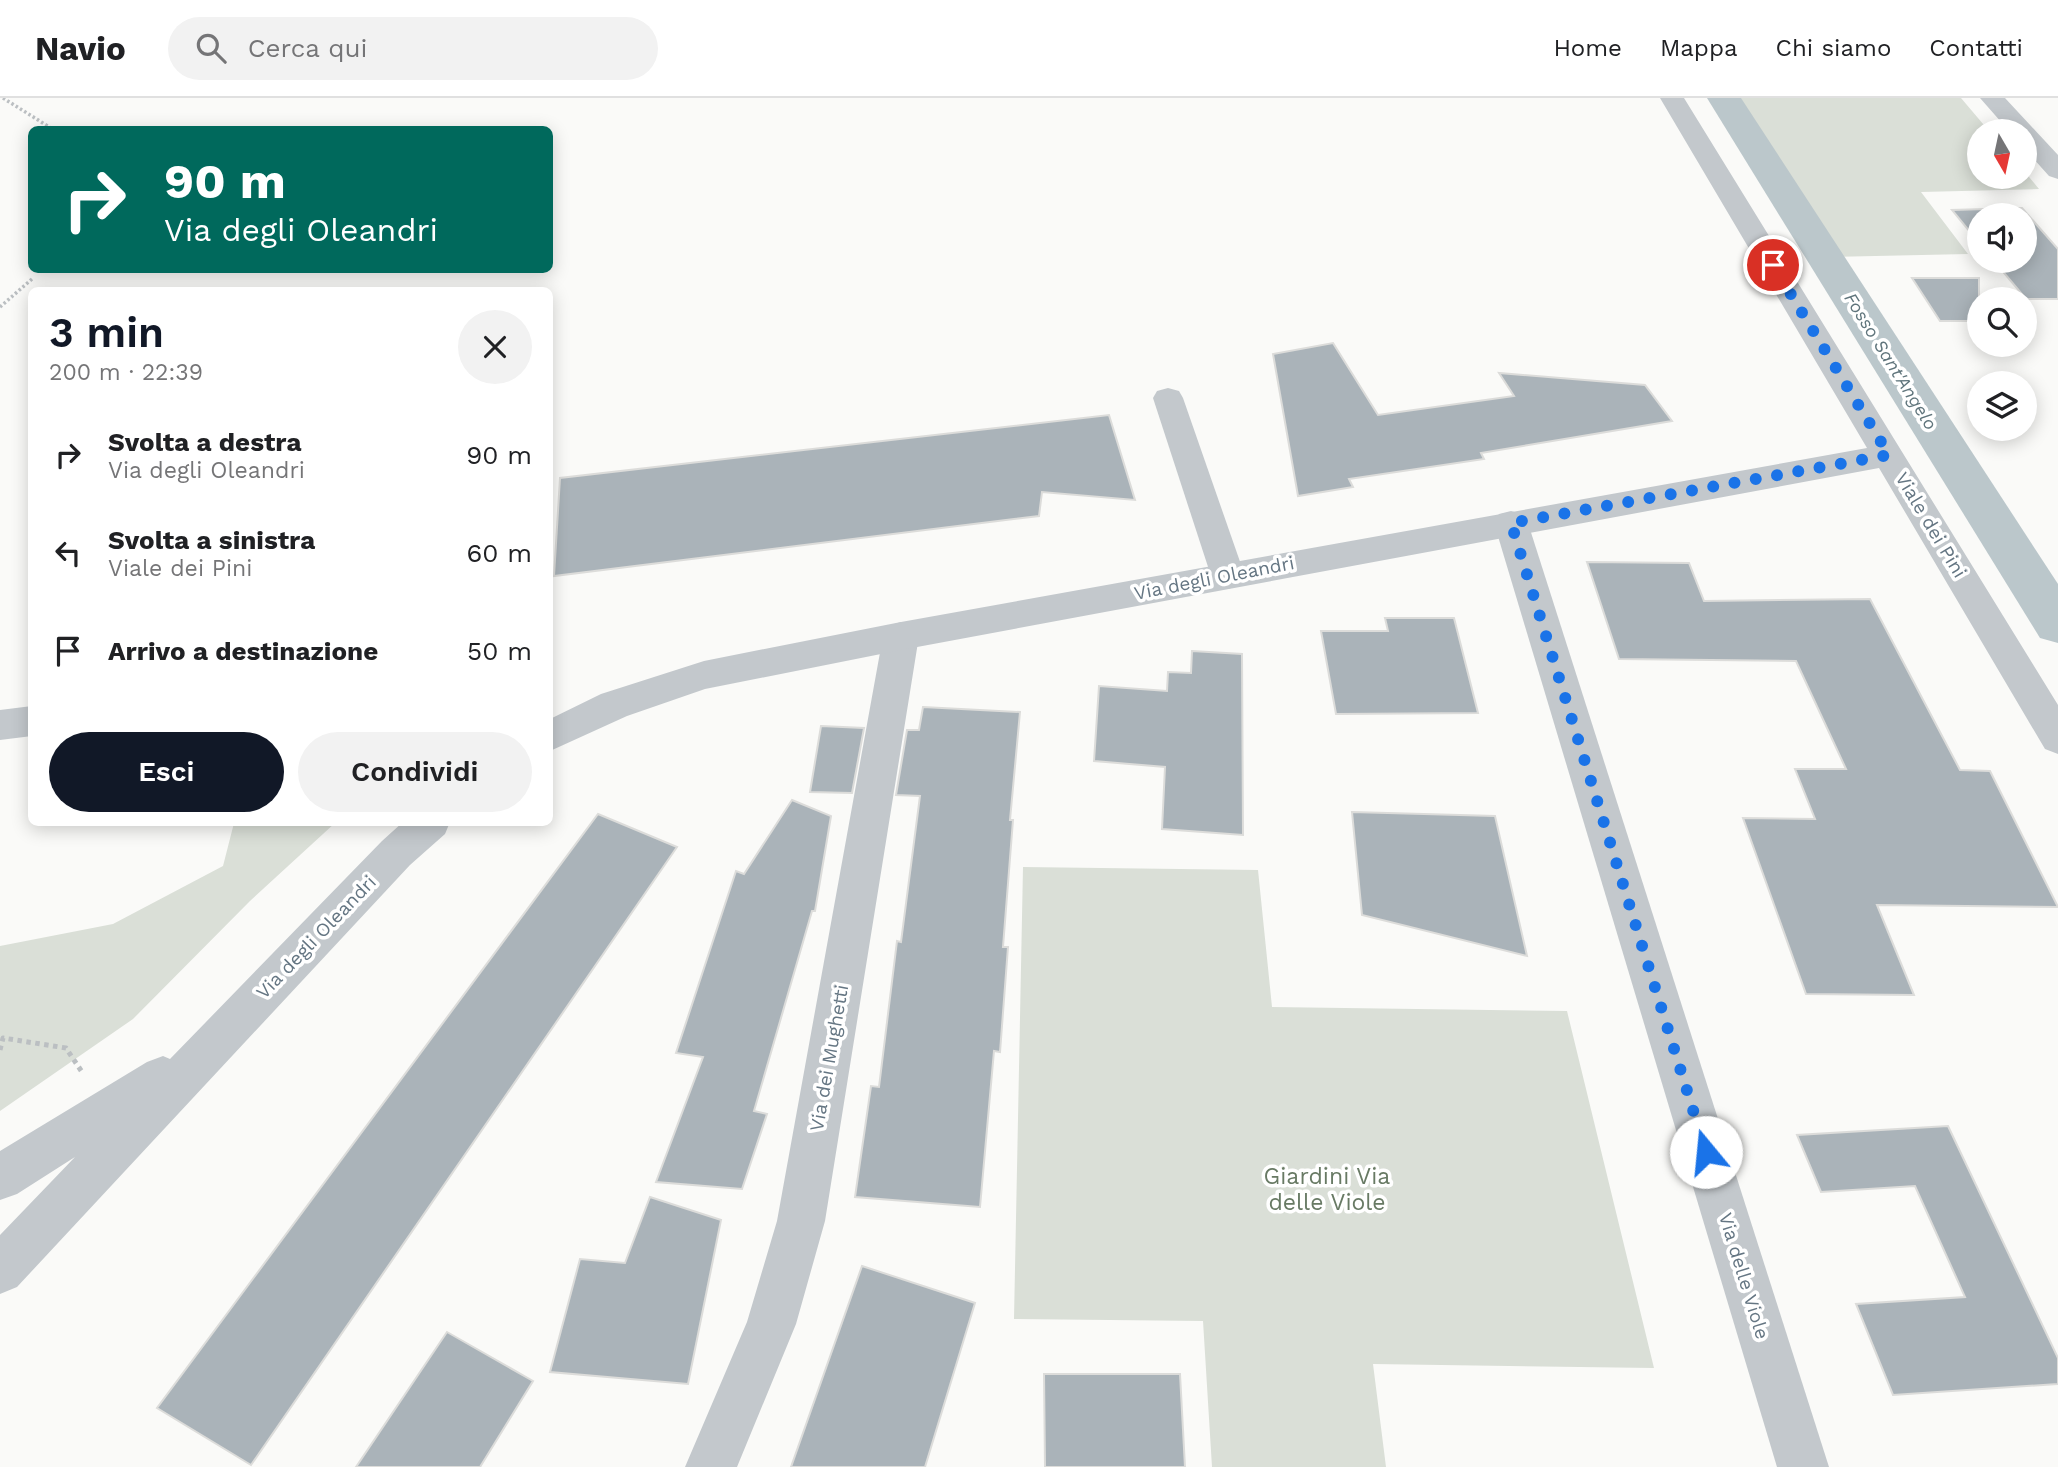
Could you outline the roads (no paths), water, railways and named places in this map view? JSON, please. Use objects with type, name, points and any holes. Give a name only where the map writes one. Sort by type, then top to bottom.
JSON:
[{"type":"street","name":"Viale dei Pini","points":[[1672,98],[2058,738]]},
{"type":"street","points":[[1992,98],[2011,119]]},
{"type":"street","points":[[2037,149],[2058,172]]},
{"type":"street","points":[[1168,398],[1228,576]]},
{"type":"street","name":"Via degli Oleandri","points":[[553,735],[614,705],[704,675],[901,636],[1889,455]]},
{"type":"street","name":"Via delle Viole","points":[[1511,523],[1803,1467]]},
{"type":"street","name":"Via dei Mughetti","points":[[710,1467],[771,1324],[801,1221],[901,636]]},
{"type":"street","points":[[0,725],[28,722]]},
{"type":"street","name":"Via degli Oleandri","points":[[0,1270],[204,1053],[396,853],[426,826]]},
{"type":"street","name":"Via degli Oleandri","points":[[0,1177],[204,1053]]},
{"type":"waterway","name":"Fosso Sant'Angelo","points":[[1724,98],[2058,624]]},
{"type":"park label","name":"Giardini Via delle Viole","points":[[1327,1189]]}]
